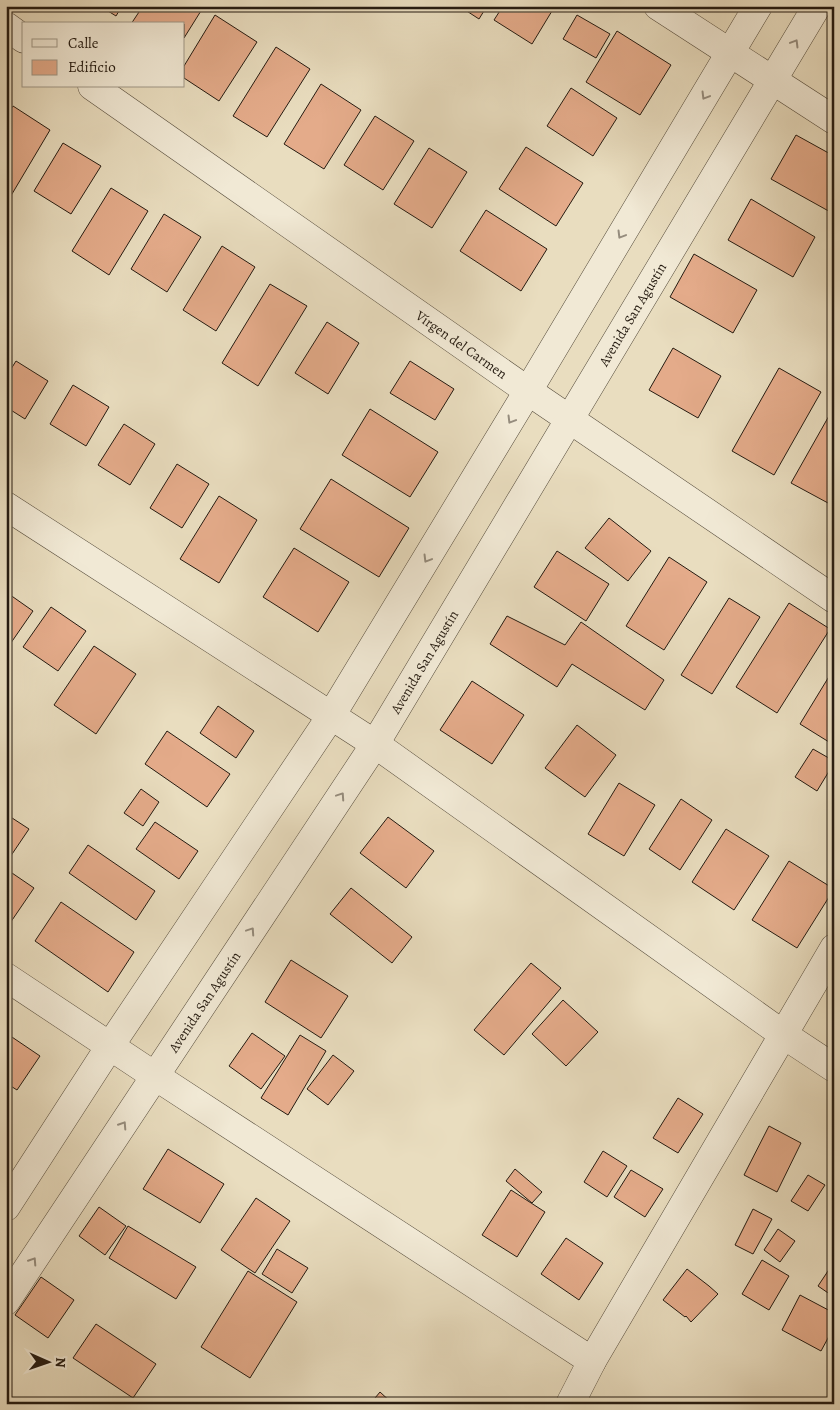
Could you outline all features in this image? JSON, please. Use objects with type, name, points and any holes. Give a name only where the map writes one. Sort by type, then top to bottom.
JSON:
[{"type":"street","points":[[658,6],[834,120]]},
{"type":"street","points":[[6,1207],[110,1046],[331,716],[758,6]]},
{"type":"street","name":"Avenida San Agustín","points":[[6,1301],[375,744],[817,6]]},
{"type":"street","points":[[6,26],[22,38]]},
{"type":"street","name":"Vírgen del Carmen","points":[[95,88],[528,391],[834,599]]},
{"type":"street","points":[[6,506],[375,744],[784,1035],[834,1068]]},
{"type":"street","points":[[570,1404],[592,1361],[834,948]]},
{"type":"street","points":[[6,977],[592,1361]]},
{"type":"building","points":[[100,6],[122,6],[116,16]]},
{"type":"building","points":[[143,6],[204,6],[185,36],[185,22],[132,22]]},
{"type":"building","points":[[459,6],[487,6],[479,19]]},
{"type":"building","points":[[503,6],[555,6],[532,44],[494,20]]},
{"type":"building","points":[[215,15],[257,42],[219,101],[185,79],[185,64]]},
{"type":"building","points":[[577,15],[610,34],[596,58],[563,39]]},
{"type":"building","points":[[617,31],[671,65],[640,115],[586,82]]},
{"type":"building","points":[[276,47],[310,69],[267,137],[233,116]]},
{"type":"building","points":[[321,84],[361,110],[324,169],[284,144]]},
{"type":"building","points":[[571,88],[617,118],[593,156],[547,126]]},
{"type":"building","points":[[13,106],[50,130],[9,199],[6,197],[6,117]]},
{"type":"building","points":[[375,116],[414,141],[383,190],[344,165]]},
{"type":"building","points":[[796,135],[834,156],[834,214],[771,179]]},
{"type":"building","points":[[63,143],[101,166],[71,214],[34,191]]},
{"type":"building","points":[[526,147],[583,183],[556,226],[499,189]]},
{"type":"building","points":[[429,148],[467,172],[432,228],[394,204]]},
{"type":"building","points":[[111,188],[148,211],[109,275],[72,251]]},
{"type":"building","points":[[751,199],[815,237],[793,277],[728,240]]},
{"type":"building","points":[[486,210],[547,249],[521,291],[460,251]]},
{"type":"building","points":[[164,214],[201,237],[167,292],[131,269]]},
{"type":"building","points":[[222,246],[255,267],[216,331],[183,310]]},
{"type":"building","points":[[694,254],[757,290],[733,333],[670,297]]},
{"type":"building","points":[[270,284],[307,306],[258,386],[222,363]]},
{"type":"building","points":[[327,322],[359,343],[328,394],[295,373]]},
{"type":"building","points":[[673,348],[721,376],[698,418],[649,390]]},
{"type":"building","points":[[16,361],[48,381],[25,419],[6,407],[6,377]]},
{"type":"building","points":[[410,361],[454,389],[435,420],[390,393]]},
{"type":"building","points":[[779,368],[821,392],[774,475],[732,451]]},
{"type":"building","points":[[73,385],[109,407],[86,446],[50,424]]},
{"type":"building","points":[[834,407],[834,493],[828,503],[791,483]]},
{"type":"building","points":[[370,409],[438,452],[410,497],[342,455]]},
{"type":"building","points":[[124,424],[155,444],[130,485],[98,465]]},
{"type":"building","points":[[177,464],[209,484],[182,528],[150,508]]},
{"type":"building","points":[[331,479],[409,528],[379,577],[300,529]]},
{"type":"building","points":[[219,496],[257,520],[219,583],[180,559]]},
{"type":"building","points":[[609,518],[651,551],[628,581],[585,548]]},
{"type":"building","points":[[294,548],[349,582],[318,632],[263,597]]},
{"type":"building","points":[[557,551],[609,584],[586,621],[534,587]]},
{"type":"building","points":[[669,557],[707,582],[664,650],[626,626]]},
{"type":"building","points":[[6,592],[33,611],[6,650]]},
{"type":"building","points":[[729,598],[760,617],[712,694],[681,675]]},
{"type":"building","points":[[789,603],[830,629],[777,713],[736,687]]},
{"type":"building","points":[[51,607],[86,631],[58,671],[23,647]]},
{"type":"building","points":[[507,616],[565,645],[581,622],[664,680],[645,710],[572,664],[557,687],[490,644]]},
{"type":"building","points":[[94,646],[136,674],[96,734],[54,705]]},
{"type":"building","points":[[833,670],[834,734],[829,742],[800,724]]},
{"type":"building","points":[[472,681],[524,715],[492,764],[440,730]]},
{"type":"building","points":[[218,706],[254,731],[236,758],[200,733]]},
{"type":"building","points":[[577,725],[616,755],[585,797],[545,768]]},
{"type":"building","points":[[167,731],[230,774],[207,807],[145,764]]},
{"type":"building","points":[[813,749],[834,761],[817,791],[795,777]]},
{"type":"building","points":[[619,783],[655,805],[624,856],[588,834]]},
{"type":"building","points":[[141,789],[159,802],[143,826],[124,813]]},
{"type":"building","points":[[681,799],[712,820],[680,870],[649,849]]},
{"type":"building","points":[[6,814],[29,829],[6,863]]},
{"type":"building","points":[[388,817],[434,851],[406,888],[360,853]]},
{"type":"building","points":[[155,822],[198,851],[179,879],[136,849]]},
{"type":"building","points":[[726,829],[769,856],[734,910],[692,882]]},
{"type":"building","points":[[88,845],[155,891],[136,920],[69,873]]},
{"type":"building","points":[[789,861],[834,889],[797,948],[752,920]]},
{"type":"building","points":[[12,873],[34,888],[6,929],[6,882]]},
{"type":"building","points":[[351,888],[412,937],[392,963],[330,914]]},
{"type":"building","points":[[61,902],[134,952],[108,992],[35,941]]},
{"type":"building","points":[[291,960],[348,996],[321,1038],[265,1002]]},
{"type":"building","points":[[531,963],[561,988],[504,1055],[474,1030]]},
{"type":"building","points":[[563,1000],[598,1032],[566,1066],[532,1034]]},
{"type":"building","points":[[6,1033],[40,1056],[17,1090],[6,1083]]},
{"type":"building","points":[[252,1033],[285,1056],[261,1089],[229,1066]]},
{"type":"building","points":[[300,1035],[326,1051],[288,1115],[261,1098]]},
{"type":"building","points":[[333,1055],[354,1071],[328,1105],[307,1089]]},
{"type":"building","points":[[678,1098],[703,1114],[678,1153],[653,1138]]},
{"type":"building","points":[[769,1126],[801,1143],[777,1192],[744,1175]]},
{"type":"building","points":[[168,1149],[224,1184],[200,1223],[143,1189]]},
{"type":"building","points":[[603,1151],[627,1166],[607,1197],[584,1182]]},
{"type":"building","points":[[515,1169],[542,1192],[532,1203],[506,1181]]},
{"type":"building","points":[[631,1170],[663,1189],[645,1217],[614,1197]]},
{"type":"building","points":[[808,1175],[825,1185],[808,1211],[791,1201]]},
{"type":"building","points":[[511,1190],[545,1212],[517,1257],[482,1235]]},
{"type":"building","points":[[256,1198],[290,1221],[255,1273],[221,1250]]},
{"type":"building","points":[[99,1207],[126,1226],[105,1255],[79,1236]]},
{"type":"building","points":[[753,1209],[772,1219],[753,1254],[735,1245]]},
{"type":"building","points":[[128,1226],[196,1267],[176,1299],[109,1258]]},
{"type":"building","points":[[778,1229],[795,1241],[780,1262],[764,1250]]},
{"type":"building","points":[[566,1238],[603,1263],[579,1300],[541,1274]]},
{"type":"building","points":[[277,1249],[308,1268],[292,1293],[262,1274]]},
{"type":"building","points":[[762,1260],[789,1276],[769,1310],[742,1294]]},
{"type":"building","points":[[834,1262],[834,1297],[818,1286]]},
{"type":"building","points":[[687,1269],[718,1294],[691,1322],[686,1316],[663,1300]]},
{"type":"building","points":[[248,1271],[297,1302],[250,1378],[201,1347]]},
{"type":"building","points":[[41,1277],[74,1300],[48,1338],[15,1315]]},
{"type":"building","points":[[800,1295],[834,1313],[834,1327],[821,1351],[782,1330]]},
{"type":"building","points":[[96,1324],[156,1364],[133,1398],[73,1358]]},
{"type":"building","points":[[380,1392],[393,1404],[370,1404]]}]
